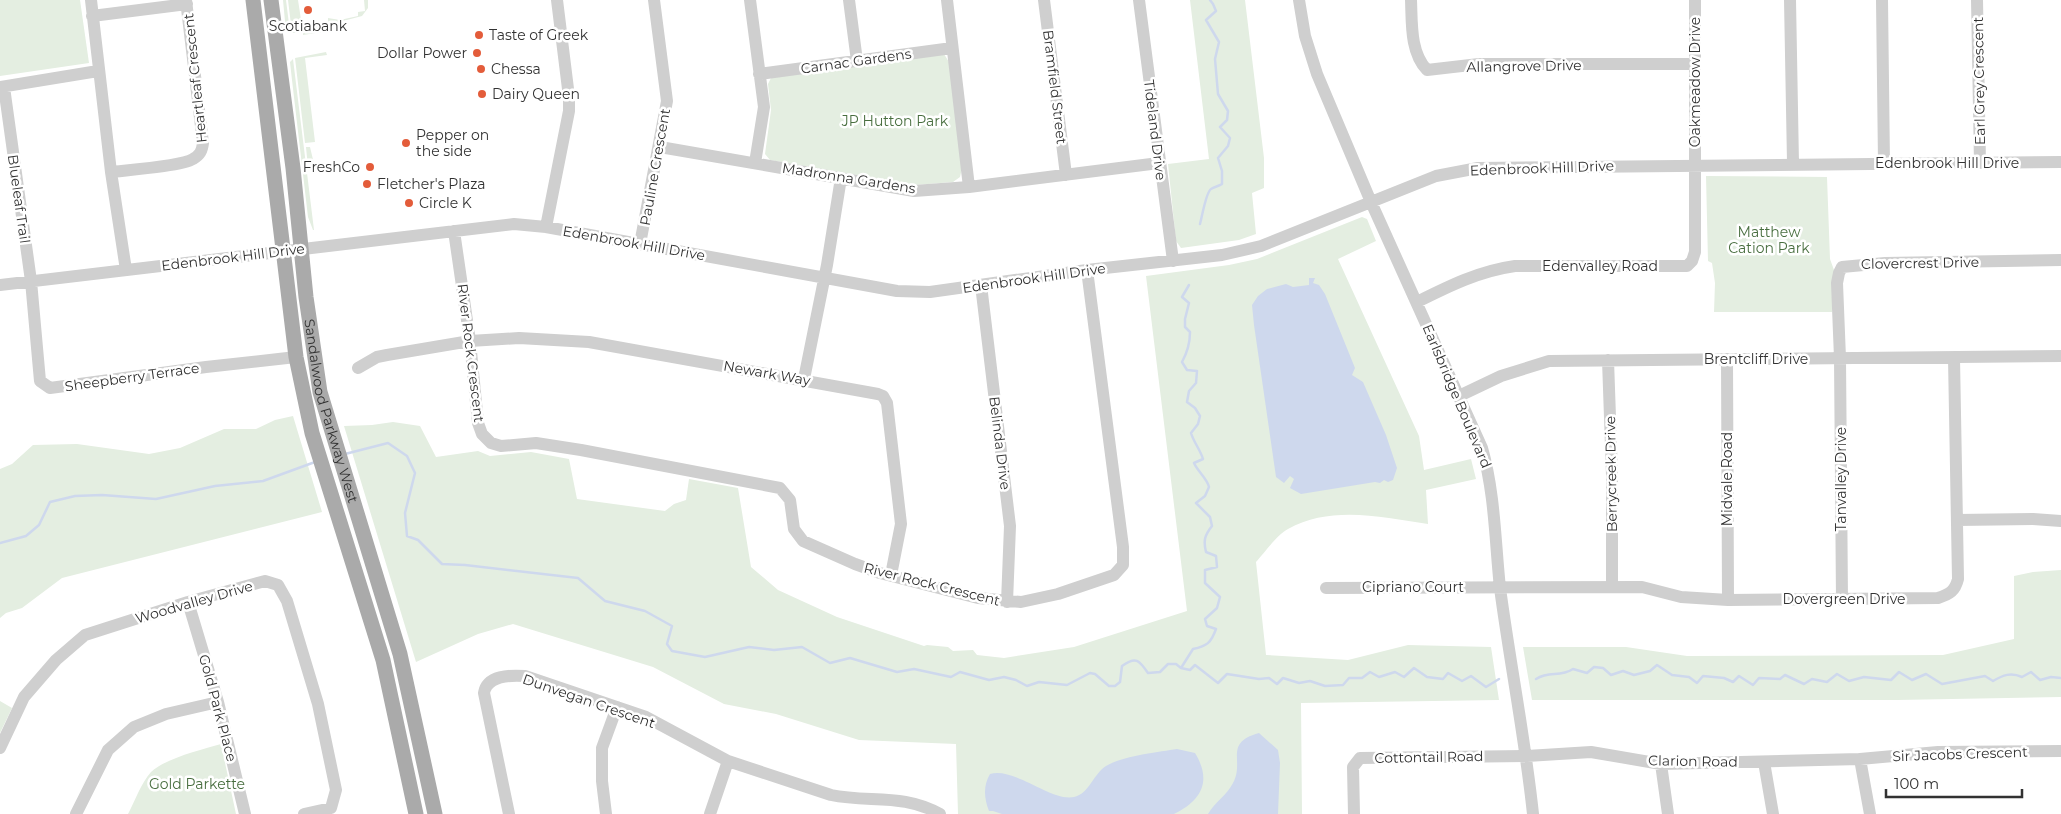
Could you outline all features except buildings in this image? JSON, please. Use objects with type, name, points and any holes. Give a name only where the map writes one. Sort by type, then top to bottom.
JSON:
[{"type":"main road","name":"Sandalwood Parkway West","points":[[254,0],[296,357],[312,433],[383,660],[416,814]]},
{"type":"main road","name":"Sandalwood Parkway West","points":[[271,0],[293,168],[300,249],[320,392],[400,654],[435,814]]},
{"type":"street","points":[[90,0],[111,172],[126,270]]},
{"type":"street","points":[[546,227],[569,111],[569,97],[557,0]]},
{"type":"street","name":"Pauline Crescent","points":[[640,244],[660,147],[667,101],[654,0]]},
{"type":"street","points":[[750,0],[764,107],[755,163]]},
{"type":"street","points":[[849,0],[857,61]]},
{"type":"street","points":[[946,0],[969,187]]},
{"type":"street","name":"Bramfield Street","points":[[1044,0],[1066,175]]},
{"type":"street","name":"Tideland Drive","points":[[1139,0],[1172,261]]},
{"type":"street","name":"Earlsbridge Boulevard","points":[[1299,0],[1305,36],[1317,74],[1371,202],[1482,448],[1489,474],[1500,587],[1527,756],[1533,814]]},
{"type":"street","name":"Allangrove Drive","points":[[1411,0],[1414,41],[1422,64],[1427,70],[1480,64],[1695,64]]},
{"type":"street","name":"Oakmeadow Drive","points":[[1695,0],[1695,165]]},
{"type":"street","points":[[1790,0],[1793,163]]},
{"type":"street","points":[[1882,0],[1884,163]]},
{"type":"street","name":"Earl Grey Crescent","points":[[1977,0],[1980,162]]},
{"type":"street","points":[[92,16],[187,2]]},
{"type":"street","name":"Heartleaf Crescent","points":[[111,172],[188,162],[199,155],[202,150],[203,143],[187,2]]},
{"type":"street","name":"Carnac Gardens","points":[[759,74],[952,48]]},
{"type":"street","points":[[2,87],[98,71]]},
{"type":"street","name":"Blueleaf Trail","points":[[2,87],[31,281]]},
{"type":"street","name":"Madronna Gardens","points":[[660,147],[914,191],[969,187],[1159,163]]},
{"type":"street","name":"Edenbrook Hill Drive","points":[[0,285],[504,224],[546,227],[897,291],[930,292],[1087,270],[1222,256],[1261,246],[1436,176],[1478,168],[1793,163],[2061,162]]},
{"type":"street","name":"Edenvalley Road","points":[[1417,302],[1464,278],[1492,269],[1515,266],[1687,266],[1692,261],[1695,252],[1695,165]]},
{"type":"street","points":[[804,380],[825,278],[842,178]]},
{"type":"street","name":"River Rock Crescent","points":[[454,231],[470,341],[478,423],[482,434],[491,443],[501,446],[536,443],[581,450],[780,488],[790,500],[794,529],[803,541],[855,564],[891,575],[978,598],[1007,602],[1021,602],[1058,594],[1114,575],[1122,565],[1122,537],[1087,270]]},
{"type":"street","name":"Clovercrest Drive","points":[[1840,358],[1837,284],[1842,267],[1886,263],[2061,260]]},
{"type":"street","name":"Sheepberry Terrace","points":[[31,281],[40,381],[50,388],[296,357]]},
{"type":"street","name":"Belinda Drive","points":[[980,285],[1010,526],[1007,602]]},
{"type":"street","name":"Newark Way","points":[[358,368],[377,357],[387,355],[470,341],[519,338],[589,342],[878,394],[883,396],[887,403],[901,524],[891,575]]},
{"type":"street","name":"Brentcliff Drive","points":[[1459,396],[1501,376],[1550,361],[2061,356]]},
{"type":"street","name":"Tanvalley Drive","points":[[1840,358],[1842,600]]},
{"type":"street","name":"Dovergreen Drive","points":[[1500,587],[1642,587],[1681,597],[1728,600],[1938,598],[1949,594],[1955,589],[1958,578],[1954,358]]},
{"type":"street","name":"Midvale Road","points":[[1727,359],[1728,600]]},
{"type":"street","name":"Berrycreek Drive","points":[[1608,360],[1612,475],[1612,587]]},
{"type":"street","points":[[1957,520],[2033,519],[2061,521]]},
{"type":"street","name":"Woodvalley Drive","points":[[0,748],[24,697],[56,660],[85,635],[188,602],[265,581],[278,586],[287,601],[318,704],[336,790],[331,808],[304,814]]},
{"type":"street","name":"Cipriano Court","points":[[1326,588],[1500,587]]},
{"type":"street","name":"Gold Park Place","points":[[188,602],[218,702],[245,814]]},
{"type":"street","name":"Dunvegan Crescent","points":[[509,814],[484,693],[485,687],[490,681],[509,675],[525,676],[646,717],[728,761],[831,795],[849,798],[874,797],[913,802],[940,814]]},
{"type":"street","points":[[76,814],[108,750],[134,727],[166,714],[218,702]]},
{"type":"street","points":[[606,814],[602,780],[602,748],[617,707]]},
{"type":"street","name":"Sir Jacobs Crescent","points":[[1860,759],[1938,752],[2061,751]]},
{"type":"street","name":"Clarion Road","points":[[1527,756],[1591,752],[1661,764],[1860,759]]},
{"type":"street","name":"Cottontail Road","points":[[1354,814],[1353,767],[1360,758],[1527,756]]},
{"type":"street","points":[[1860,759],[1870,814]]},
{"type":"street","points":[[710,814],[728,761]]},
{"type":"street","points":[[1764,762],[1773,814]]},
{"type":"street","points":[[1661,764],[1668,814]]},
{"type":"green space","points":[[0,0],[80,0],[89,63],[0,76]]},
{"type":"green space","points":[[283,0],[286,0],[290,32],[286,32]]},
{"type":"green space","points":[[288,0],[298,0],[302,26],[328,23],[328,18],[340,20],[358,16],[358,12],[365,11],[364,0],[368,0],[368,8],[362,16],[343,21],[322,32],[303,35],[303,32],[292,33]]},
{"type":"green space","points":[[1190,0],[1245,0],[1264,158],[1264,188],[1252,193],[1256,234],[1239,240],[1181,248],[1176,241],[1168,164],[1209,159]]},
{"type":"green space","points":[[326,52],[327,55],[305,58],[315,142],[305,143],[295,58]]},
{"type":"green space","name":"JP Hutton Park","points":[[944,54],[949,62],[962,168],[960,177],[953,182],[915,185],[770,160],[765,154],[771,110],[768,84],[772,76]]},
{"type":"green space","points":[[293,59],[314,230],[308,217],[290,62]]},
{"type":"green space","points":[[306,147],[310,147],[315,168],[308,168]]},
{"type":"green space","name":"Matthew Cation Park","points":[[1706,176],[1827,177],[1830,259],[1834,270],[1832,312],[1714,312],[1715,283],[1712,263],[1708,261]]},
{"type":"green space","points":[[1362,217],[1367,219],[1376,241],[1338,259],[1419,436],[1424,470],[1471,459],[1476,479],[1426,490],[1428,524],[1375,516],[1339,515],[1304,522],[1284,531],[1256,562],[1266,655],[1348,660],[1408,645],[1491,647],[1499,700],[1301,703],[1302,814],[958,814],[956,744],[859,740],[776,714],[724,704],[653,667],[513,624],[478,634],[416,662],[344,426],[393,422],[420,426],[436,457],[478,451],[490,456],[531,452],[569,459],[577,499],[665,511],[674,504],[686,500],[689,479],[738,488],[751,567],[778,590],[837,617],[924,646],[948,647],[953,651],[973,650],[977,655],[1004,658],[1074,647],[1187,611],[1146,276],[1229,265],[1257,259]]},
{"type":"green space","points":[[293,416],[322,512],[62,578],[22,608],[6,613],[0,618],[0,469],[12,464],[33,445],[77,444],[149,454],[180,448],[224,429],[256,429],[275,420]]},
{"type":"green space","points":[[2061,570],[2061,697],[1897,700],[1532,700],[1523,647],[1626,647],[1687,656],[1943,655],[2014,639],[2014,576],[2033,572]]},
{"type":"green space","points":[[0,701],[12,708],[0,733]]},
{"type":"green space","name":"Gold Parkette","points":[[221,744],[236,814],[128,814],[144,781],[157,767],[184,755]]},
{"type":"water","points":[[1309,278],[1315,278],[1313,283],[1319,285],[1325,294],[1355,368],[1352,375],[1363,382],[1386,435],[1397,468],[1393,480],[1301,494],[1290,488],[1294,479],[1290,476],[1284,483],[1276,477],[1252,305],[1258,296],[1267,289],[1286,284],[1293,287],[1309,285]]},
{"type":"water","points":[[1259,733],[1278,750],[1280,763],[1278,814],[1208,814],[1233,783],[1236,775],[1238,747],[1241,742]]},
{"type":"water","points":[[1177,749],[1195,753],[1203,772],[1203,781],[1197,796],[1184,809],[1174,814],[1002,814],[989,811],[987,806],[985,788],[990,774],[1010,775],[1055,795],[1074,797],[1084,792],[1098,773],[1106,766],[1141,755]]},
{"type":"waterway","points":[[1200,224],[1209,191],[1222,184],[1222,171],[1218,158],[1228,146],[1230,138],[1220,127],[1227,120],[1228,111],[1218,94],[1215,59],[1219,42],[1206,20],[1216,11],[1210,0]]},
{"type":"waterway","points":[[1181,668],[1193,649],[1202,647],[1212,638],[1216,629],[1207,626],[1205,619],[1217,608],[1220,597],[1205,583],[1205,570],[1217,567],[1216,556],[1206,552],[1205,548],[1205,538],[1212,526],[1210,517],[1196,503],[1205,496],[1209,487],[1194,463],[1203,459],[1191,433],[1198,424],[1200,416],[1195,408],[1187,402],[1189,391],[1196,383],[1197,371],[1187,370],[1182,362],[1188,348],[1190,332],[1185,327],[1189,303],[1182,297],[1189,285]]},
{"type":"waterway","points":[[345,454],[388,443],[407,456],[415,473],[405,513],[407,536],[418,540],[442,564],[578,578],[605,601],[645,611],[672,626],[667,644],[672,651],[705,657],[749,647],[774,650],[802,647],[830,663],[850,658],[897,672],[914,669],[951,677],[960,672],[989,680],[1004,677],[1016,680],[1027,686],[1039,682],[1067,685],[1090,673],[1095,674],[1109,686],[1115,686],[1120,682],[1122,666],[1134,660],[1140,662],[1148,673],[1160,672],[1168,664],[1176,664],[1181,668],[1190,670],[1195,665],[1218,683],[1227,674],[1259,679],[1269,678],[1277,684],[1283,678],[1299,683],[1310,681],[1325,686],[1343,685],[1349,678],[1362,678],[1370,672],[1379,677],[1395,672],[1404,677],[1414,668],[1427,677],[1443,679],[1448,673],[1462,681],[1471,676],[1486,687],[1499,679]]},
{"type":"waterway","points":[[0,543],[26,536],[39,525],[50,502],[75,496],[102,495],[156,499],[215,486],[263,481],[315,462]]},
{"type":"waterway","points":[[1536,679],[1541,676],[1568,672],[1573,669],[1587,673],[1594,667],[1603,668],[1611,675],[1623,671],[1634,675],[1650,671],[1657,665],[1672,675],[1689,677],[1697,683],[1703,676],[1724,678],[1733,682],[1739,676],[1753,685],[1759,678],[1780,679],[1785,675],[1804,684],[1812,679],[1827,682],[1837,674],[1849,681],[1864,677],[1891,680],[1899,672],[1912,680],[1926,674],[1942,684],[1985,676],[1993,681],[2007,675],[2022,677],[2031,672],[2040,680],[2051,677],[2061,678]]},
{"type":"place","name":"Scotiabank","points":[[308,10]]},
{"type":"place","name":"Taste of Greek","points":[[479,35]]},
{"type":"place","name":"Dollar Power","points":[[477,53]]},
{"type":"place","name":"Chessa","points":[[481,69]]},
{"type":"place","name":"Dairy Queen","points":[[482,94]]},
{"type":"place","name":"Pepper on the side","points":[[406,143]]},
{"type":"place","name":"FreshCo","points":[[370,167]]},
{"type":"place","name":"Fletcher's Plaza","points":[[367,184]]},
{"type":"place","name":"Circle K","points":[[409,203]]}]
